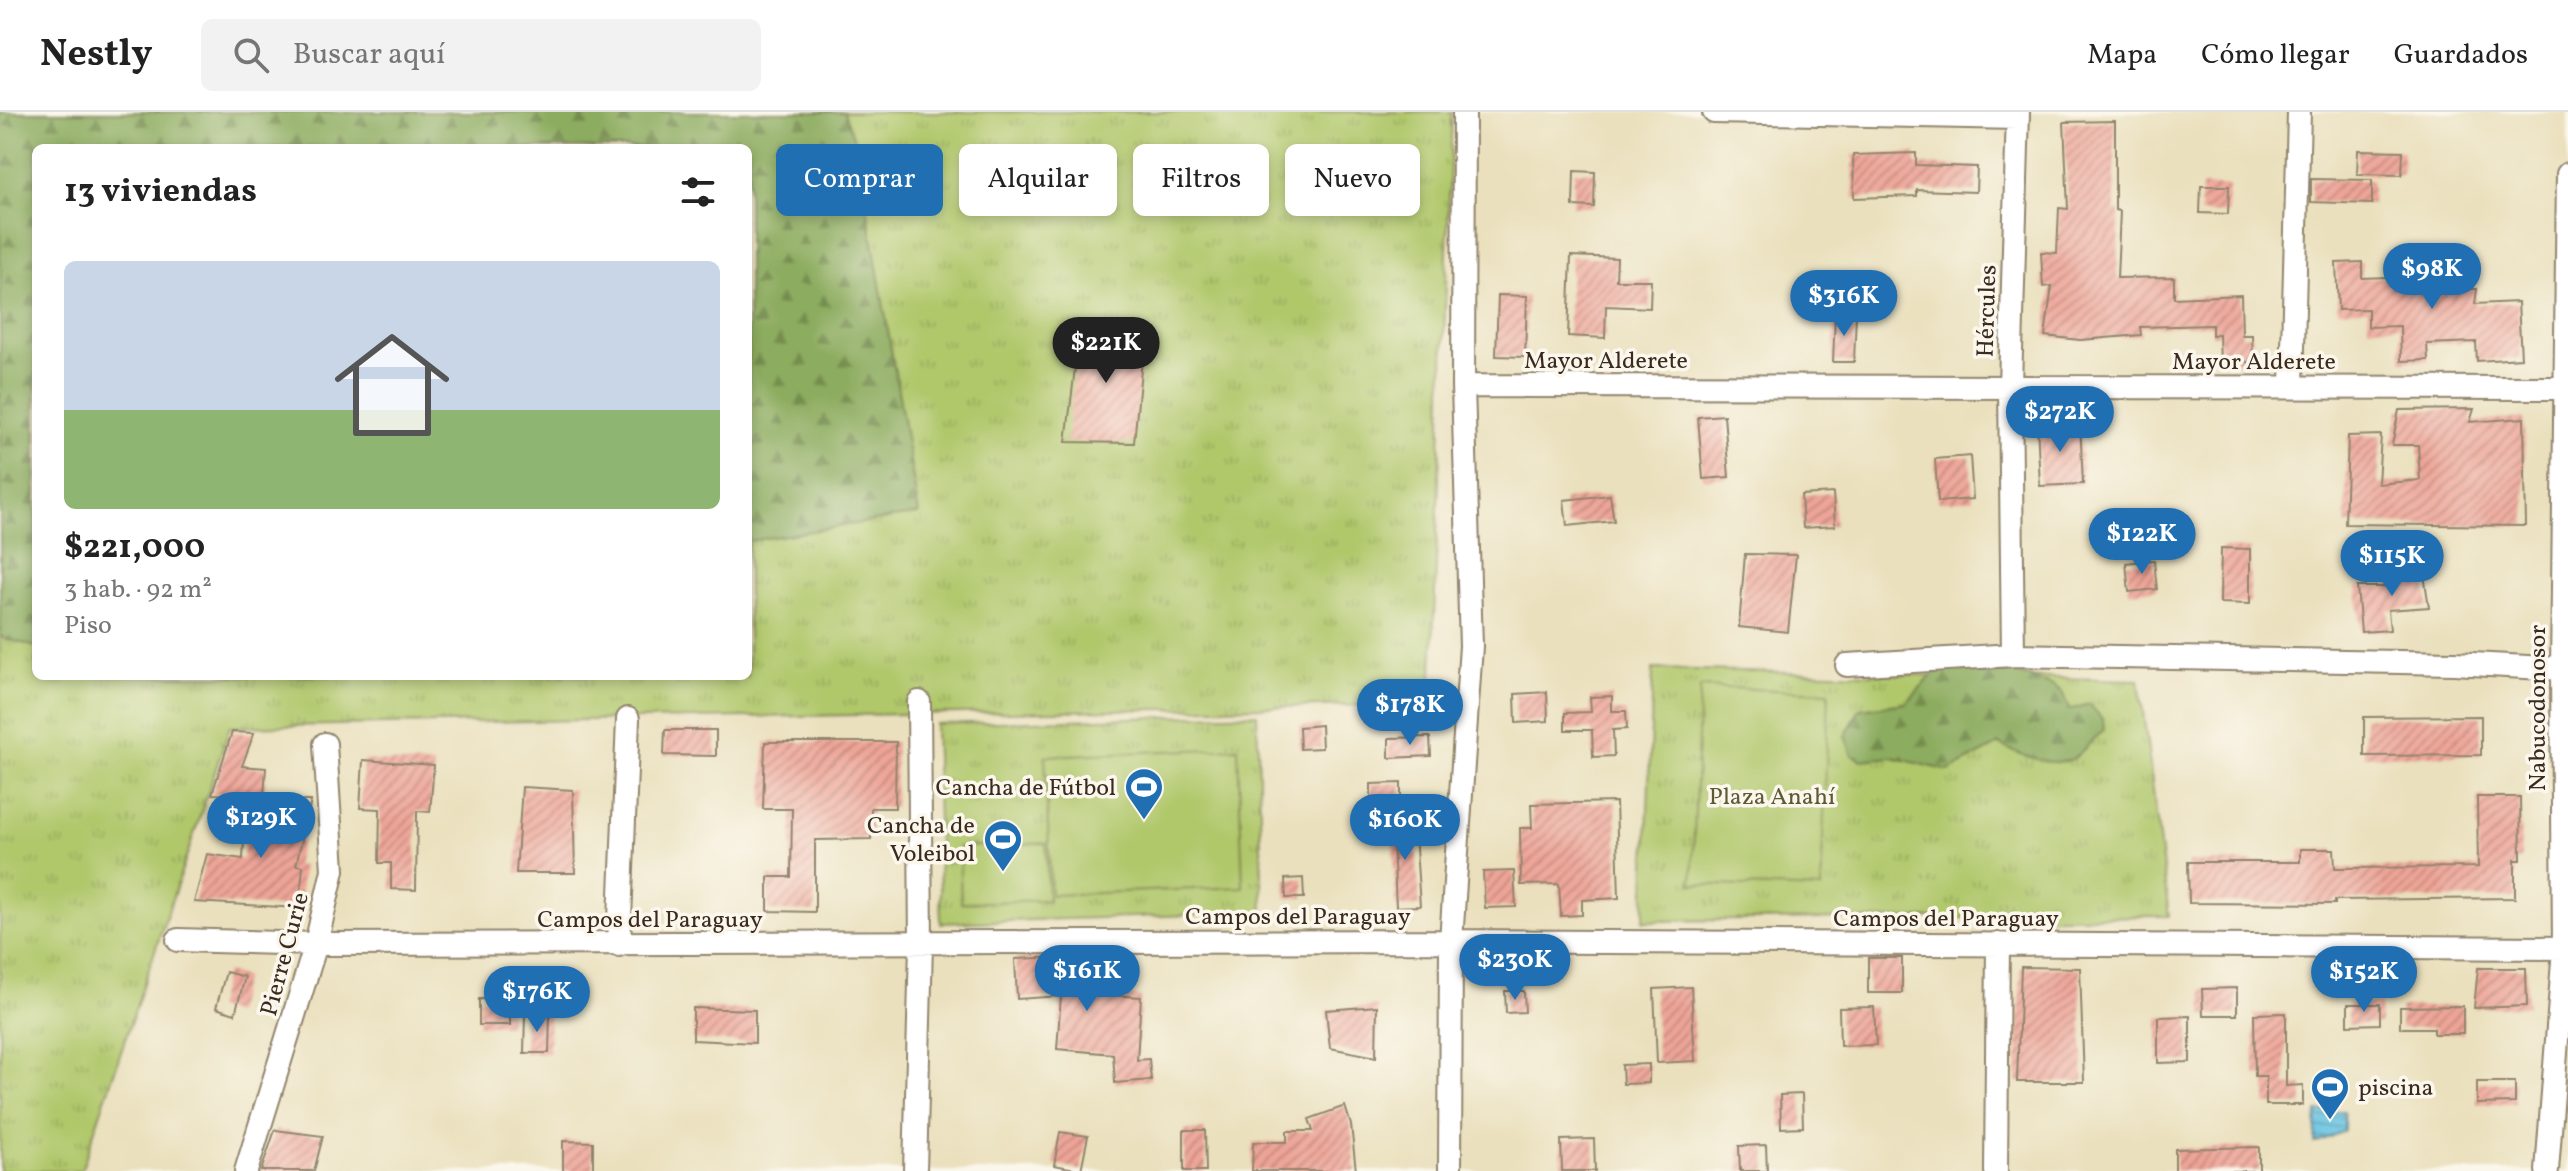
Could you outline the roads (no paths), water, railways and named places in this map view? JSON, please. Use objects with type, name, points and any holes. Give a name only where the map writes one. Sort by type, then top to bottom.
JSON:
[{"type":"street","points":[[1450,1171],[1451,941],[1471,646],[1463,386],[1464,112]]},
{"type":"street","points":[[1714,112],[2018,115]]},
{"type":"street","points":[[2292,387],[2299,112]]},
{"type":"street","name":"Hércules","points":[[2013,655],[2010,386],[2018,115]]},
{"type":"street","name":"Nabucodonosor","points":[[2547,1171],[2566,948],[2562,669],[2568,174]]},
{"type":"street","name":"Mayor Alderete","points":[[1463,386],[2567,388]]},
{"type":"street","points":[[1847,665],[2013,655],[2454,663],[2562,669]]},
{"type":"street","points":[[915,1171],[921,945],[919,702]]},
{"type":"street","points":[[619,945],[628,719]]},
{"type":"street","name":"Pierre Curie","points":[[246,1171],[316,944],[333,870],[325,744]]},
{"type":"street","name":"Campos del Paraguay","points":[[178,940],[316,944],[921,945],[1451,941],[2566,948]]},
{"type":"street","points":[[1996,1171],[1998,944]]},
{"type":"water","name":"piscina","points":[[2344,1111],[2344,1131],[2315,1143],[2317,1112]]},
{"type":"place","name":"Cancha de Fútbol","points":[[1144,821]]},
{"type":"place","name":"Cancha de Voleibol","points":[[1003,873]]},
{"type":"place","name":"piscina","points":[[2330,1121]]},
{"type":"park label","name":"Plaza Anahí","points":[[1772,796]]}]
